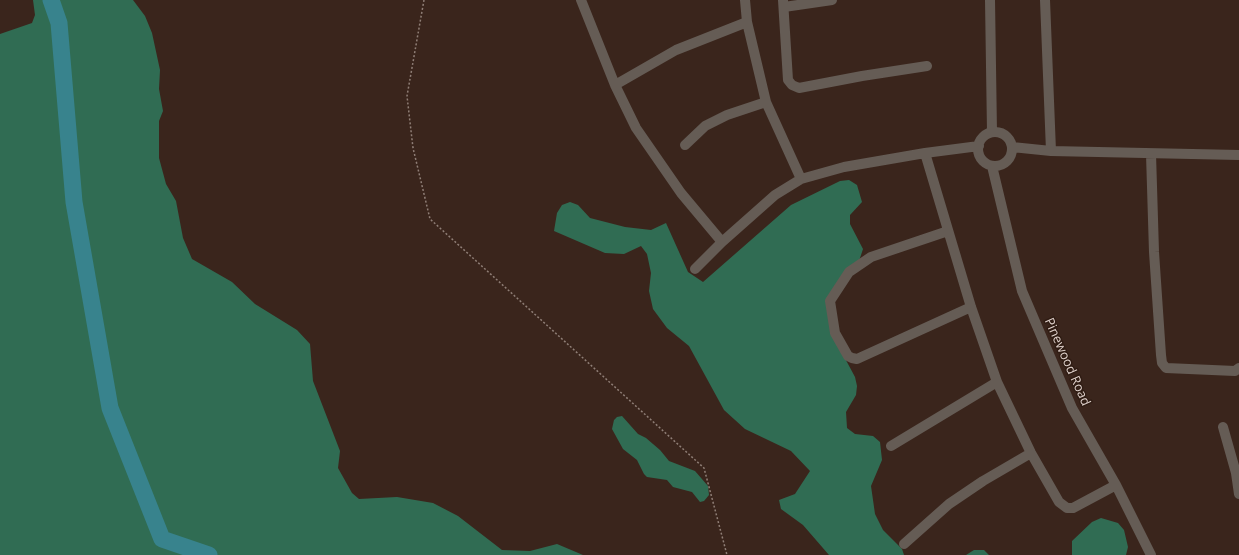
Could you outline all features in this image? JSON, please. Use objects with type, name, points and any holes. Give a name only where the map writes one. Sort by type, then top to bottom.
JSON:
[{"type":"street","points":[[581,0],[615,85],[636,128],[681,193],[722,242]]},
{"type":"street","points":[[745,0],[747,22],[766,102],[801,179]]},
{"type":"street","points":[[832,0],[783,4],[788,80],[792,85],[799,88],[926,66]]},
{"type":"street","points":[[990,0],[992,132]]},
{"type":"street","points":[[1045,0],[1051,151]]},
{"type":"street","points":[[615,85],[676,50],[747,22]]},
{"type":"street","points":[[685,145],[705,126],[727,115],[766,102]]},
{"type":"street","points":[[992,132],[1003,134],[1011,142],[1012,152],[1007,162],[998,166],[992,166],[983,161],[980,156],[979,146],[983,137],[992,132]]},
{"type":"street","points":[[695,270],[722,242],[775,195],[801,179],[844,166],[925,152],[979,146]]},
{"type":"street","points":[[1012,147],[1051,151],[1239,156]]},
{"type":"street","points":[[925,152],[971,306],[997,382],[1031,453],[1059,502],[1067,508],[1073,508],[1116,485]]},
{"type":"street","points":[[1151,154],[1154,252],[1162,363],[1166,368],[1235,371],[1239,368]]},
{"type":"street","name":"Pinewood Road","points":[[992,166],[1022,291],[1072,408],[1116,485],[1152,555]]},
{"type":"street","points":[[948,230],[870,257],[849,272],[830,301],[835,333],[848,356],[857,359],[971,306]]},
{"type":"street","points":[[891,446],[997,382]]},
{"type":"street","points":[[1223,427],[1236,473],[1239,494]]},
{"type":"street","points":[[904,544],[949,504],[983,481],[1031,453]]},
{"type":"path","points":[[424,0],[407,96],[413,148],[430,219],[704,468],[727,555]]},
{"type":"green space","points":[[33,0],[133,0],[145,16],[152,33],[160,70],[159,89],[163,111],[159,121],[159,158],[166,184],[176,201],[183,238],[192,259],[232,282],[255,304],[297,330],[310,344],[313,381],[340,451],[338,468],[352,493],[359,499],[397,497],[433,503],[458,516],[502,550],[530,551],[557,544],[583,555],[0,555],[0,34],[32,23],[35,15]]},
{"type":"green space","points":[[849,180],[857,185],[862,202],[850,215],[850,224],[863,249],[858,264],[831,300],[833,336],[855,377],[857,386],[856,395],[846,412],[847,428],[855,434],[873,436],[880,442],[882,460],[871,486],[875,514],[883,530],[902,549],[904,555],[829,555],[803,525],[781,509],[779,500],[795,494],[810,471],[791,451],[745,429],[724,410],[689,346],[667,328],[653,309],[649,291],[651,273],[647,254],[641,246],[624,254],[605,253],[554,231],[557,213],[562,205],[570,202],[578,205],[590,218],[625,227],[651,230],[666,223],[688,272],[703,282],[791,205],[840,181]]},
{"type":"green space","points":[[622,416],[638,434],[646,438],[660,450],[669,461],[695,471],[708,486],[709,495],[704,501],[700,502],[692,492],[673,487],[667,480],[647,477],[644,474],[637,460],[623,449],[612,429],[614,420],[617,417]]},
{"type":"green space","points":[[1101,518],[1118,523],[1124,530],[1128,547],[1126,555],[1072,555],[1072,541],[1092,522]]},
{"type":"green space","points":[[974,550],[984,550],[989,555],[966,555]]},
{"type":"waterway","points":[[51,0],[59,23],[74,202],[110,408],[162,539],[209,555]]}]
